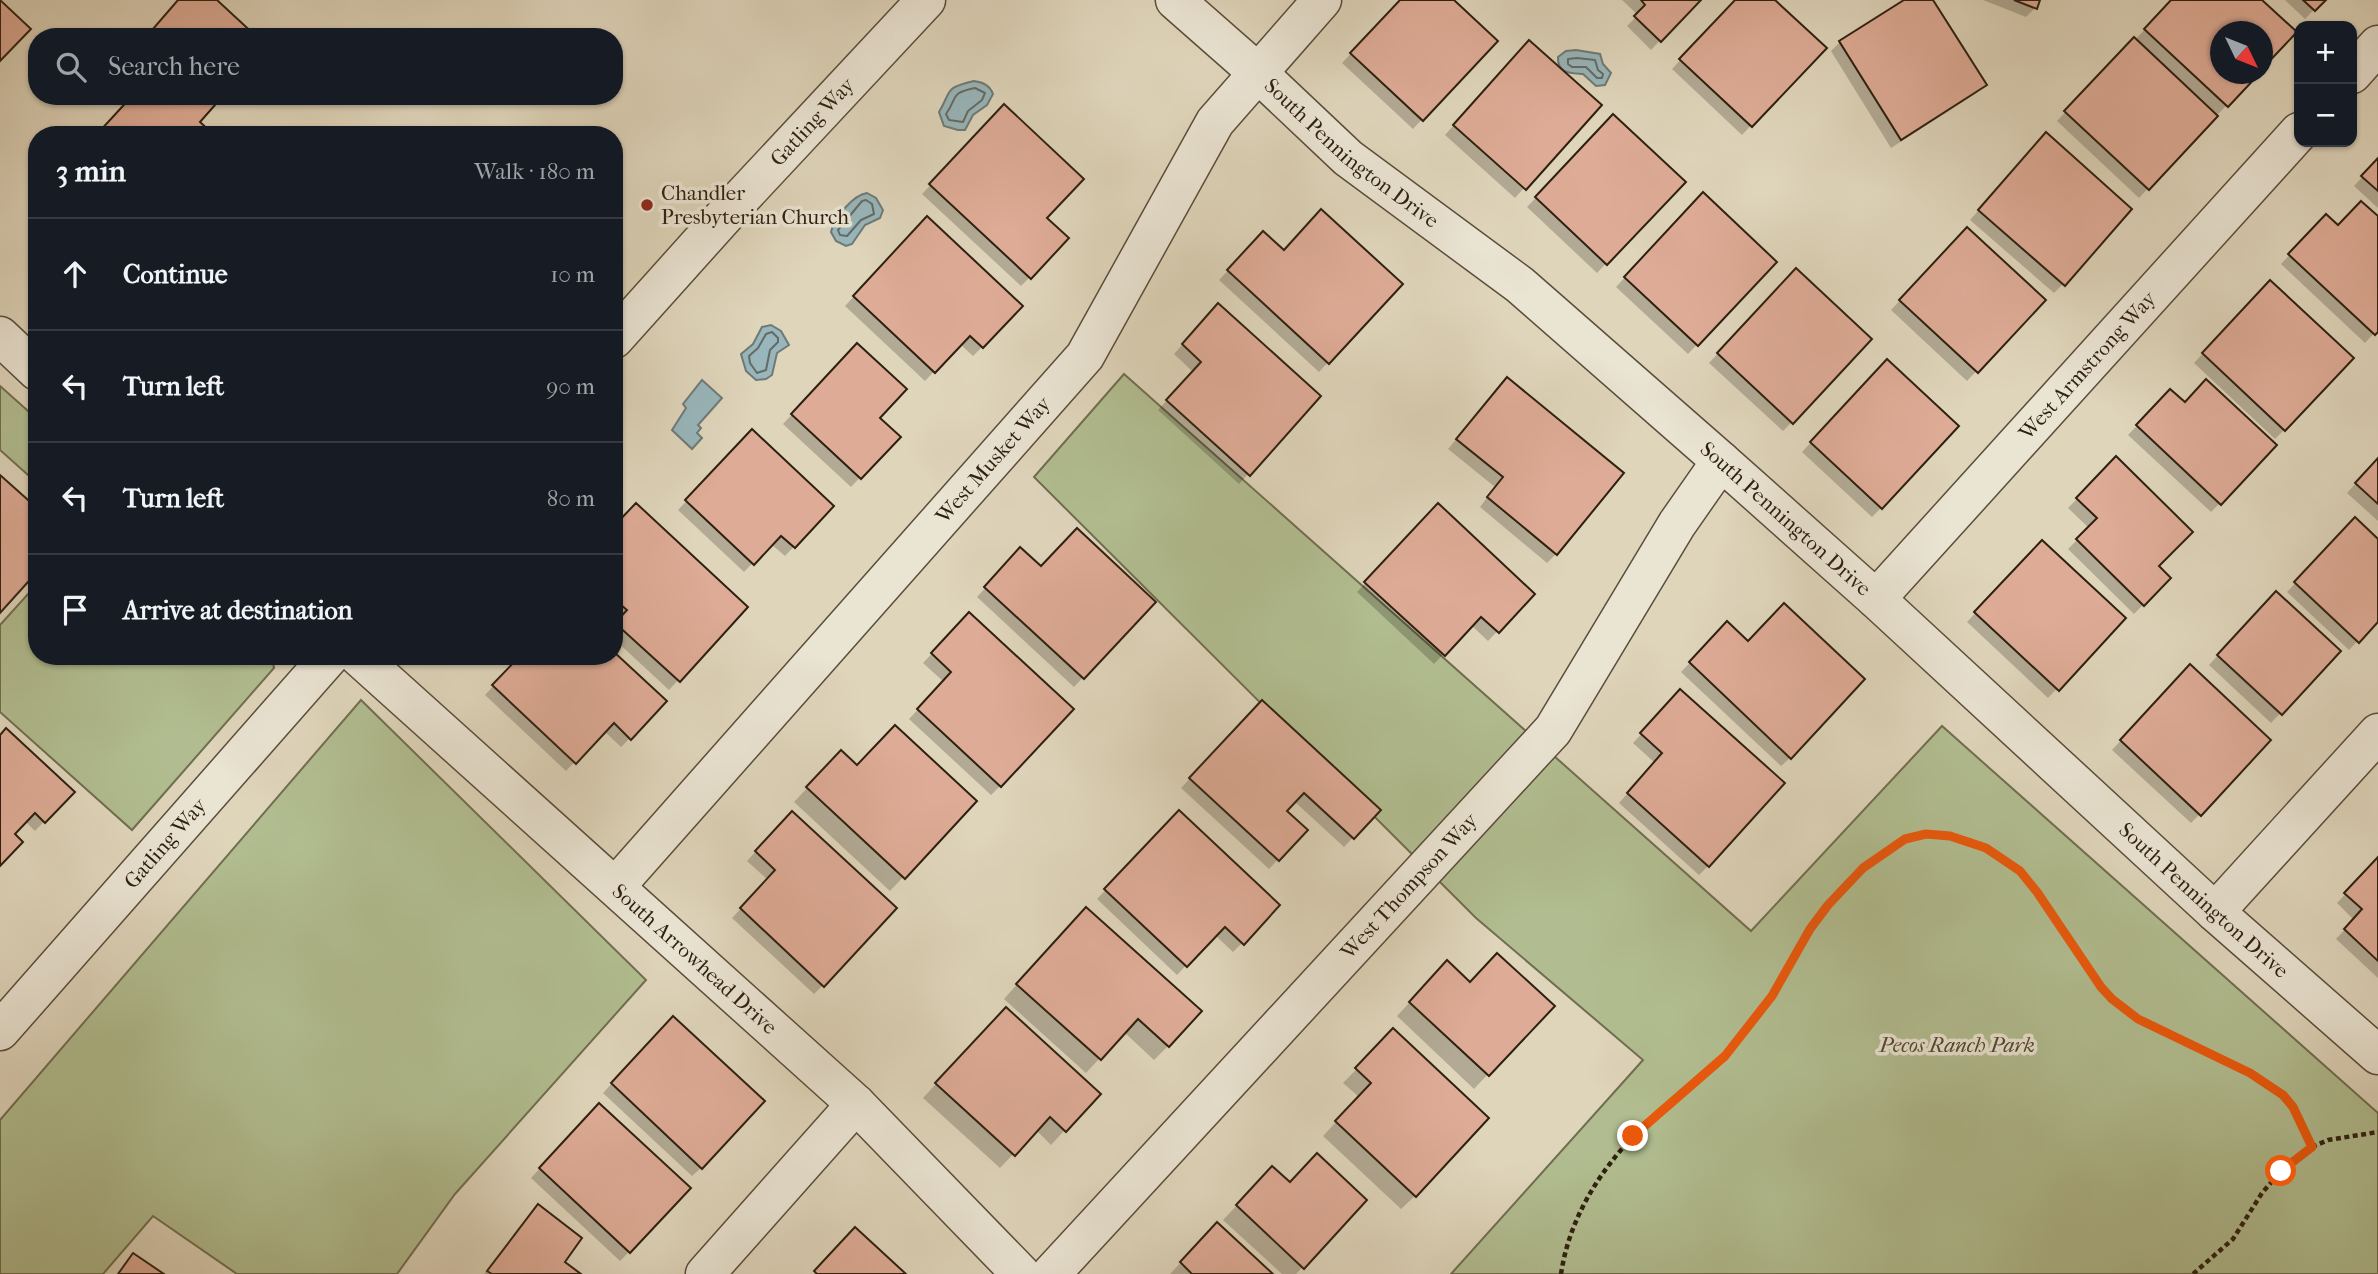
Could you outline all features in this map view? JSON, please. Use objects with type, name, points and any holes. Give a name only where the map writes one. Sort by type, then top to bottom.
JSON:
[{"type":"street","name":"Gatling Way","points":[[623,329],[926,0]]},
{"type":"street","name":"South Pennington Drive","points":[[1175,0],[1258,72],[1348,158],[1520,285],[1721,461],[1876,599],[2215,912],[2378,1055]]},
{"type":"street","name":"West Musket Way","points":[[616,886],[1085,356],[1215,122],[1322,0]]},
{"type":"street","points":[[2357,68],[2378,45]]},
{"type":"street","name":"West Armstrong Way","points":[[1876,599],[2294,138]]},
{"type":"street","points":[[0,336],[28,363]]},
{"type":"street","name":"West Thompson Way","points":[[1051,1274],[1553,730],[1677,524],[1721,461]]},
{"type":"street","name":"Gatling Way","points":[[0,1031],[322,665]]},
{"type":"street","name":"South Arrowhead Drive","points":[[368,665],[856,1104],[1021,1274]]},
{"type":"street","points":[[2215,912],[2378,733]]},
{"type":"street","points":[[705,1274],[856,1104]]},
{"type":"path","points":[[1561,1274],[1575,1222],[1599,1178],[1623,1146],[1725,1056],[1762,1009],[1810,929],[1841,891],[1871,862],[1905,839],[1917,835],[1961,839],[1986,848],[2020,871],[2112,999],[2138,1019],[2250,1073],[2283,1095],[2293,1107],[2312,1147]]},
{"type":"path","points":[[2193,1274],[2233,1239],[2281,1171],[2312,1147],[2328,1140],[2378,1132]]},
{"type":"green space","name":"Pecos Ranch Park","points":[[1124,374],[1751,931],[1942,726],[2378,1113],[2378,1274],[1451,1274],[1643,1060],[1476,918],[1034,477]]},
{"type":"green space","points":[[0,386],[28,411],[28,475],[0,450]]},
{"type":"green space","points":[[28,594],[28,665],[274,665],[274,668],[132,830],[0,712],[0,625]]},
{"type":"green space","points":[[361,700],[646,980],[455,1194],[397,1274],[237,1274],[153,1216],[103,1274],[0,1274],[0,1120]]},
{"type":"water","points":[[1566,51],[1600,54],[1603,64],[1611,73],[1605,85],[1596,86],[1583,74],[1566,72],[1560,67],[1558,57]]},
{"type":"water","points":[[974,81],[985,84],[992,91],[987,105],[973,115],[965,130],[944,126],[939,112],[950,91]]},
{"type":"water","points":[[867,193],[876,198],[883,210],[880,218],[865,225],[852,244],[846,246],[836,241],[831,232],[836,220],[850,203]]},
{"type":"water","points":[[771,325],[781,331],[789,345],[777,353],[772,375],[756,380],[746,371],[741,354],[753,344],[762,327]]},
{"type":"water","points":[[702,380],[722,398],[698,425],[701,428],[697,433],[702,438],[692,449],[672,430],[686,408],[683,404]]},
{"type":"building","points":[[0,0],[30,28],[0,61]]},
{"type":"building","points":[[178,0],[217,0],[247,28],[154,28]]},
{"type":"building","points":[[1400,0],[1454,0],[1498,41],[1423,121],[1350,53]]},
{"type":"building","points":[[1641,0],[1701,0],[1661,42],[1634,16],[1645,5]]},
{"type":"building","points":[[1735,0],[1775,0],[1827,48],[1752,127],[1679,59]]},
{"type":"building","points":[[1904,0],[1933,0],[1987,85],[1901,140],[1839,41]]},
{"type":"building","points":[[2014,0],[2040,0],[2037,9]]},
{"type":"building","points":[[2171,0],[2262,0],[2294,29],[2294,35],[2273,57],[2273,21],[2210,21],[2210,84],[2250,84],[2228,107],[2144,29]]},
{"type":"building","points":[[2303,0],[2326,0],[2315,11]]},
{"type":"building","points":[[2134,37],[2218,116],[2149,190],[2064,111]]},
{"type":"building","points":[[1529,40],[1602,105],[1526,190],[1453,125]]},
{"type":"building","points":[[1004,104],[1084,179],[1047,218],[1069,238],[1031,279],[929,184]]},
{"type":"building","points":[[124,105],[215,105],[200,122],[204,126],[104,126]]},
{"type":"building","points":[[1613,114],[1686,182],[1607,265],[1535,197]]},
{"type":"building","points":[[2046,132],[2132,209],[2065,286],[1978,210]]},
{"type":"building","points":[[2378,158],[2378,191],[2361,176]]},
{"type":"building","points":[[1703,192],[1777,262],[1698,346],[1624,277]]},
{"type":"building","points":[[2361,201],[2378,216],[2378,332],[2375,335],[2288,254],[2326,214],[2338,225]]},
{"type":"building","points":[[1321,209],[1403,284],[1329,364],[1227,270],[1263,231],[1284,250]]},
{"type":"building","points":[[927,216],[1023,306],[983,348],[970,336],[935,373],[853,296]]},
{"type":"building","points":[[1967,227],[2046,300],[1978,373],[1899,300]]},
{"type":"building","points":[[1796,268],[1872,339],[1793,424],[1717,353]]},
{"type":"building","points":[[2270,280],[2354,358],[2285,431],[2202,353]]},
{"type":"building","points":[[1218,303],[1321,396],[1250,476],[1166,400],[1201,362],[1182,344]]},
{"type":"building","points":[[857,343],[907,389],[880,418],[901,437],[861,479],[791,414]]},
{"type":"building","points":[[1887,359],[1959,426],[1882,509],[1810,442]]},
{"type":"building","points":[[1507,377],[1624,473],[1557,555],[1487,497],[1503,477],[1456,439]]},
{"type":"building","points":[[2206,379],[2277,445],[2221,505],[2136,425],[2170,389],[2185,402]]},
{"type":"building","points":[[752,429],[834,506],[795,548],[781,536],[754,565],[685,500]]},
{"type":"building","points":[[2116,456],[2193,532],[2159,566],[2171,578],[2144,606],[2076,539],[2097,518],[2076,498]]},
{"type":"building","points":[[2378,458],[2378,504],[2355,483]]},
{"type":"building","points":[[0,475],[28,500],[28,582],[0,613]]},
{"type":"building","points":[[636,503],[748,607],[680,682],[623,630],[623,614],[627,610],[623,607],[623,517]]},
{"type":"building","points":[[1438,503],[1535,594],[1499,633],[1481,617],[1445,656],[1364,582]]},
{"type":"building","points":[[2355,517],[2378,539],[2378,622],[2359,643],[2294,582]]},
{"type":"building","points":[[1077,528],[1156,602],[1084,679],[984,587],[1020,547],[1041,566]]},
{"type":"building","points":[[2042,540],[2126,618],[2059,691],[1974,612]]},
{"type":"building","points":[[2276,591],[2341,651],[2282,715],[2217,655]]},
{"type":"building","points":[[1784,603],[1865,679],[1791,759],[1689,662],[1727,621],[1748,641]]},
{"type":"building","points":[[969,612],[1074,709],[1001,787],[917,709],[951,672],[931,653]]},
{"type":"building","points":[[623,660],[667,701],[631,740],[614,723],[576,764],[492,685],[511,665],[623,665]]},
{"type":"building","points":[[2190,664],[2271,740],[2201,816],[2120,740]]},
{"type":"building","points":[[1680,689],[1785,783],[1709,867],[1627,793],[1662,753],[1640,733]]},
{"type":"building","points":[[1262,700],[1381,810],[1354,839],[1304,793],[1287,811],[1308,830],[1279,861],[1189,778]]},
{"type":"building","points":[[895,725],[977,801],[905,879],[806,787],[841,750],[857,765]]},
{"type":"building","points":[[6,728],[75,792],[45,823],[35,813],[15,834],[23,842],[0,866],[0,735]]},
{"type":"building","points":[[1179,810],[1280,905],[1244,945],[1225,927],[1187,967],[1104,889]]},
{"type":"building","points":[[792,811],[897,908],[824,987],[740,908],[775,870],[755,851]]},
{"type":"building","points":[[2378,857],[2378,961],[2344,929],[2362,909],[2344,893]]},
{"type":"building","points":[[1086,907],[1202,1011],[1169,1047],[1138,1019],[1101,1060],[1016,984]]},
{"type":"building","points":[[1497,953],[1555,1006],[1489,1076],[1409,1002],[1447,960],[1470,982]]},
{"type":"building","points":[[1006,1007],[1101,1094],[1066,1132],[1050,1117],[1015,1156],[935,1083]]},
{"type":"building","points":[[673,1016],[765,1101],[702,1169],[611,1083]]},
{"type":"building","points":[[1393,1028],[1489,1118],[1416,1197],[1335,1121],[1371,1083],[1355,1068]]},
{"type":"building","points":[[599,1103],[691,1188],[630,1253],[539,1168]]},
{"type":"building","points":[[1317,1153],[1367,1200],[1304,1269],[1236,1205],[1272,1166],[1290,1182]]},
{"type":"building","points":[[538,1204],[582,1238],[565,1262],[581,1274],[492,1274],[487,1271]]},
{"type":"building","points":[[1217,1222],[1273,1274],[1192,1274],[1180,1262]]},
{"type":"building","points":[[855,1227],[906,1274],[817,1274],[814,1271]]},
{"type":"building","points":[[133,1253],[164,1274],[118,1274]]},
{"type":"place","name":"Chandler Presbyterian Church","points":[[647,205]]},
{"type":"route","points":[[1633,1136],[1725,1056],[1772,996],[1810,929],[1828,905],[1863,868],[1905,839],[1926,834],[1950,836],[1996,853],[2020,871],[2101,987],[2124,1010],[2250,1073],[2283,1095],[2293,1107],[2312,1147],[2281,1171]]}]
